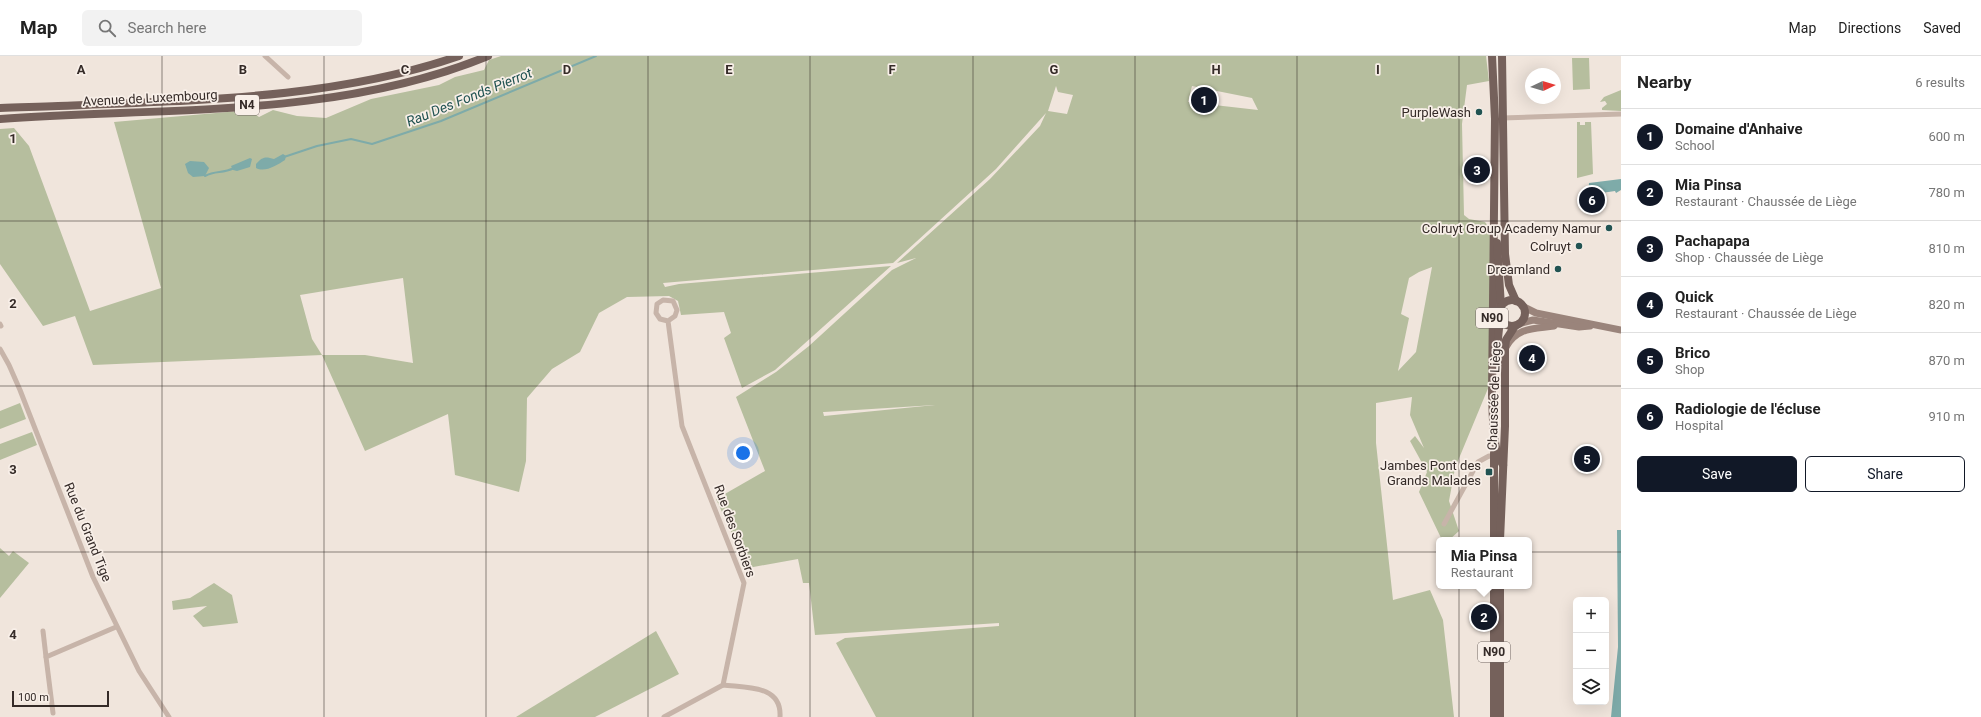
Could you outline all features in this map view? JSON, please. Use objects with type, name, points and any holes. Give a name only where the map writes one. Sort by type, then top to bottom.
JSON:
[{"type":"main road","name":"Avenue de Luxembourg","points":[[0,108],[235,97],[299,92],[377,79],[460,56]]},
{"type":"main road","name":"Avenue de Luxembourg","points":[[0,119],[302,101],[364,92],[394,85],[488,56]]},
{"type":"main road","name":"Chaussée de Liège","points":[[1492,56],[1494,118],[1492,395],[1494,438]]},
{"type":"main road","name":"N90","points":[[1494,199],[1501,306],[1499,313],[1500,318],[1506,324],[1516,325],[1524,317],[1509,285],[1505,254],[1502,56]]},
{"type":"main road","name":"N90","points":[[1501,306],[1506,302],[1519,304]]},
{"type":"main road","points":[[1519,304],[1536,312],[1618,330]]},
{"type":"main road","name":"Chaussée de Liège","points":[[1494,537],[1494,438],[1497,352],[1500,318]]},
{"type":"main road","points":[[1516,325],[1533,320],[1579,327],[1596,326]]},
{"type":"main road","points":[[1505,349],[1509,342],[1522,331],[1534,327],[1562,324]]},
{"type":"main road","name":"Chaussée de Liège","points":[[1500,537],[1505,349],[1506,340],[1516,325]]},
{"type":"main road","points":[[1494,438],[1498,459],[1503,465]]},
{"type":"main road","name":"N90","points":[[1494,589],[1494,717]]},
{"type":"main road","name":"N90","points":[[1500,589],[1500,717]]},
{"type":"street","points":[[265,56],[288,77]]},
{"type":"street","points":[[1494,118],[1621,114]]},
{"type":"street","points":[[663,300],[672,301],[676,306],[675,316],[668,320],[660,319],[656,314],[657,304],[663,300]]},
{"type":"street","name":"Rue des Sorbiers","points":[[668,320],[682,426],[744,582],[723,685]]},
{"type":"street","name":"Rue du Grand Tige","points":[[0,349],[10,365],[93,577],[116,627],[139,671],[169,717]]},
{"type":"street","points":[[1444,524],[1478,462],[1489,456],[1494,457]]},
{"type":"street","points":[[46,657],[116,627]]},
{"type":"street","points":[[43,631],[53,713]]},
{"type":"street","points":[[664,717],[723,685],[768,692],[777,700],[780,709],[780,717]]},
{"type":"green space","points":[[501,56],[1486,56],[1489,81],[1467,85],[1462,124],[1464,215],[1469,219],[1485,222],[1491,230],[1489,386],[1455,468],[1449,501],[1459,531],[1452,537],[1441,537],[1419,492],[1427,472],[1410,441],[1415,436],[1424,448],[1410,415],[1412,397],[1376,403],[1376,443],[1393,600],[1430,590],[1443,620],[1454,717],[876,717],[836,643],[845,638],[999,626],[999,623],[815,635],[809,583],[803,583],[798,559],[748,568],[716,499],[765,471],[736,397],[776,372],[809,346],[892,270],[916,258],[897,263],[990,179],[1040,126],[1046,113],[996,169],[893,263],[663,283],[665,287],[679,284],[891,266],[775,370],[742,388],[724,338],[731,333],[724,312],[681,315],[678,301],[669,296],[627,297],[599,313],[580,352],[552,369],[527,398],[526,461],[519,492],[455,475],[448,414],[365,451],[322,355],[93,365],[75,316],[43,326],[0,264],[0,129],[14,128],[29,146],[90,311],[161,288],[114,122],[250,110],[259,117],[273,110],[297,116],[326,118],[371,99],[439,85],[455,77],[484,70],[489,60]],"holes":[[[1056,86],[1058,92],[1073,95],[1067,114],[1048,111]],[[1192,86],[1252,98],[1258,110],[1188,102]],[[1432,267],[1416,352],[1398,371],[1409,318],[1401,314],[1409,278]],[[403,278],[413,363],[365,355],[322,355],[312,339],[300,295]],[[935,405],[824,416],[824,412]]]},
{"type":"green space","points":[[1572,58],[1589,58],[1590,89],[1573,90]]},
{"type":"green space","points":[[1621,90],[1621,111],[1602,110],[1602,108],[1607,104],[1605,101],[1600,102],[1604,97]]},
{"type":"green space","points":[[1577,122],[1580,122],[1580,125],[1585,125],[1585,122],[1591,122],[1593,174],[1577,178]]},
{"type":"green space","points":[[20,403],[26,419],[0,429],[0,411]]},
{"type":"green space","points":[[32,432],[37,445],[0,460],[0,444]]},
{"type":"green space","points":[[0,548],[9,556],[13,551],[29,563],[0,598]]},
{"type":"green space","points":[[214,583],[232,595],[238,623],[203,627],[193,616],[207,606],[173,610],[172,601],[190,598]]},
{"type":"green space","points":[[656,631],[679,674],[595,717],[516,717]]},
{"type":"water","points":[[283,154],[286,156],[285,160],[275,166],[263,170],[256,168],[256,164],[260,160],[266,157],[274,159]]},
{"type":"water","points":[[250,158],[252,159],[250,167],[237,171],[233,170],[231,166]]},
{"type":"water","points":[[190,161],[204,162],[209,168],[205,176],[193,177],[188,173],[185,164]]},
{"type":"water","points":[[1621,179],[1621,190],[1616,193],[1615,191],[1588,195],[1589,183]]},
{"type":"water","points":[[1617,530],[1621,530],[1621,717],[1611,717],[1618,647]]},
{"type":"waterway","name":"Rau Des Fonds Pierrot","points":[[284,157],[317,146],[351,139],[372,144],[441,121],[596,56]]},
{"type":"waterway","points":[[205,176],[234,168]]},
{"type":"place","name":"Domaine d'Anhaive","points":[[1204,100]]},
{"type":"place","name":"PurpleWash","points":[[1479,112]]},
{"type":"place","name":"Pachapapa","points":[[1477,170]]},
{"type":"place","name":"Radiologie de l'écluse","points":[[1592,200]]},
{"type":"place","name":"Colruyt Group Academy Namur","points":[[1609,228]]},
{"type":"place","name":"Colruyt","points":[[1579,246]]},
{"type":"place","name":"Dreamland","points":[[1558,269]]},
{"type":"place","name":"Quick","points":[[1532,358]]},
{"type":"place","name":"Brico","points":[[1587,459]]},
{"type":"place","name":"Jambes Pont des Grands Malades","points":[[1489,472]]},
{"type":"place","name":"Mia Pinsa","points":[[1484,617]]}]
